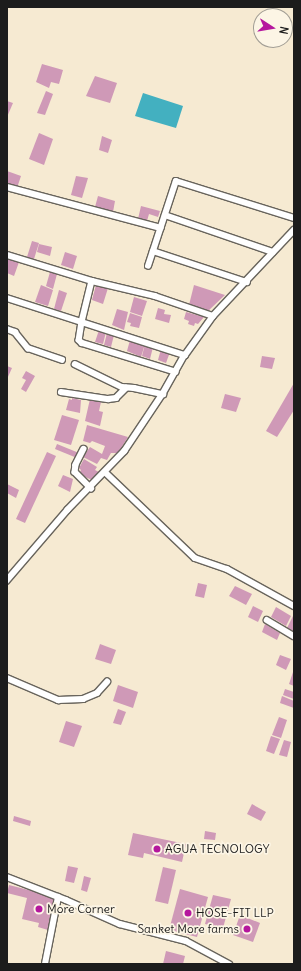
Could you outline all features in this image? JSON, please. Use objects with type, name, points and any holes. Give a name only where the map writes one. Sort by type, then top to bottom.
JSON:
[{"type":"street","points":[[148,266],[176,181],[294,218]]},
{"type":"street","points":[[7,187],[161,228]]},
{"type":"street","points":[[165,215],[274,252]]},
{"type":"street","points":[[7,581],[68,510],[125,451],[163,394],[185,355],[213,316],[247,282],[294,230]]},
{"type":"street","points":[[153,251],[247,282]]},
{"type":"street","points":[[7,255],[92,281],[154,296],[213,316]]},
{"type":"street","points":[[92,281],[79,340],[82,343],[176,372]]},
{"type":"street","points":[[7,298],[185,355]]},
{"type":"street","points":[[7,329],[15,332],[28,348],[62,360]]},
{"type":"street","points":[[75,364],[115,385],[163,394]]},
{"type":"street","points":[[61,392],[108,400],[116,398],[126,388]]},
{"type":"street","points":[[84,449],[76,465],[75,472],[90,488]]},
{"type":"street","points":[[105,472],[195,558],[227,569],[294,606]]},
{"type":"street","points":[[267,620],[294,636]]},
{"type":"street","points":[[7,678],[58,700],[83,699],[97,693],[107,682]]},
{"type":"street","points":[[7,877],[120,924],[186,941],[229,964]]},
{"type":"street","points":[[44,964],[58,897]]},
{"type":"water","points":[[143,93],[183,106],[176,128],[135,116]]},
{"type":"building","points":[[42,64],[63,70],[59,84],[51,82],[49,88],[36,82]]},
{"type":"building","points":[[95,76],[117,83],[110,103],[86,96]]},
{"type":"building","points":[[46,91],[53,94],[45,115],[37,113]]},
{"type":"building","points":[[7,101],[13,103],[7,117]]},
{"type":"building","points":[[39,133],[53,139],[44,165],[29,159]]},
{"type":"building","points":[[102,136],[112,140],[108,153],[99,150]]},
{"type":"building","points":[[7,171],[21,176],[17,188],[7,185]]},
{"type":"building","points":[[76,176],[88,178],[82,198],[71,195]]},
{"type":"building","points":[[98,196],[115,201],[113,212],[95,207]]},
{"type":"building","points":[[141,206],[160,211],[158,217],[149,214],[147,221],[138,219]]},
{"type":"building","points":[[32,241],[39,243],[34,259],[27,257]]},
{"type":"building","points":[[39,244],[52,247],[50,256],[37,252]]},
{"type":"building","points":[[65,252],[77,256],[73,269],[61,265]]},
{"type":"building","points":[[7,258],[19,262],[14,276],[7,273]]},
{"type":"building","points":[[50,272],[57,274],[53,289],[46,286]]},
{"type":"building","points":[[41,285],[53,290],[48,306],[35,302]]},
{"type":"building","points":[[96,285],[108,288],[103,304],[92,300]]},
{"type":"building","points":[[194,285],[225,295],[207,312],[189,305]]},
{"type":"building","points":[[59,290],[67,293],[61,311],[54,309]]},
{"type":"building","points":[[134,297],[147,301],[142,316],[130,312]]},
{"type":"building","points":[[158,308],[165,310],[164,314],[171,315],[169,323],[155,319]]},
{"type":"building","points":[[117,309],[128,312],[124,330],[112,325]]},
{"type":"building","points":[[186,312],[204,317],[198,324],[195,323],[194,326],[188,324],[189,321],[184,319]]},
{"type":"building","points":[[130,313],[142,317],[139,328],[130,326],[131,323],[127,322]]},
{"type":"building","points":[[99,330],[106,332],[103,344],[95,342]]},
{"type":"building","points":[[107,333],[114,335],[111,347],[104,345]]},
{"type":"building","points":[[130,340],[145,344],[141,357],[127,351]]},
{"type":"building","points":[[145,344],[153,347],[150,359],[142,356]]},
{"type":"building","points":[[161,349],[170,352],[166,363],[158,360]]},
{"type":"building","points":[[262,356],[275,358],[272,369],[260,367]]},
{"type":"building","points":[[7,366],[12,368],[7,379]]},
{"type":"building","points":[[26,371],[35,376],[26,392],[21,389],[26,380],[22,378]]},
{"type":"building","points":[[294,383],[294,410],[277,437],[266,431]]},
{"type":"building","points":[[225,394],[241,398],[236,412],[221,408]]},
{"type":"building","points":[[72,398],[81,400],[80,413],[66,410],[69,399],[72,400]]},
{"type":"building","points":[[90,399],[101,402],[99,411],[103,412],[100,426],[85,421]]},
{"type":"building","points":[[62,415],[79,420],[71,445],[54,440]]},
{"type":"building","points":[[87,425],[128,437],[118,453],[111,453],[107,460],[101,458],[97,464],[83,457],[90,447],[102,454],[105,446],[92,441],[90,443],[83,441]]},
{"type":"building","points":[[57,444],[79,453],[77,458],[55,449]]},
{"type":"building","points":[[47,452],[56,456],[25,523],[16,519]]},
{"type":"building","points":[[84,459],[97,467],[95,470],[99,472],[94,481],[79,474],[81,470],[79,468]]},
{"type":"building","points":[[63,475],[73,479],[70,492],[58,486]]},
{"type":"building","points":[[7,484],[19,490],[16,498],[7,493]]},
{"type":"building","points":[[198,583],[207,585],[204,598],[195,596]]},
{"type":"building","points":[[235,586],[252,594],[246,605],[229,596]]},
{"type":"building","points":[[253,606],[263,611],[258,622],[248,617]]},
{"type":"building","points":[[276,607],[291,616],[286,626],[271,617]]},
{"type":"building","points":[[294,614],[294,632],[287,628]]},
{"type":"building","points":[[265,624],[280,633],[277,640],[262,632]]},
{"type":"building","points":[[100,644],[116,650],[111,664],[95,659]]},
{"type":"building","points":[[280,655],[291,659],[286,670],[276,665]]},
{"type":"building","points":[[294,669],[294,686],[289,684]]},
{"type":"building","points":[[118,685],[138,692],[133,708],[113,701]]},
{"type":"building","points":[[285,689],[294,692],[294,699],[283,695]]},
{"type":"building","points":[[282,696],[294,701],[294,708],[280,703]]},
{"type":"building","points":[[118,709],[126,712],[121,725],[113,723]]},
{"type":"building","points":[[279,717],[287,720],[281,738],[272,735]]},
{"type":"building","points":[[66,721],[82,726],[74,747],[59,742]]},
{"type":"building","points":[[271,736],[280,739],[274,754],[266,751]]},
{"type":"building","points":[[284,740],[291,742],[287,757],[279,755]]},
{"type":"building","points":[[252,804],[266,812],[261,821],[247,814]]},
{"type":"building","points":[[14,816],[31,821],[30,826],[13,821]]},
{"type":"building","points":[[205,831],[216,833],[215,840],[204,839]]},
{"type":"building","name":"AGUA TECNOLOGY","points":[[133,833],[186,844],[182,862],[144,853],[143,858],[128,855]]},
{"type":"building","points":[[68,866],[78,868],[74,883],[65,881]]},
{"type":"building","name":"AGUA TECNOLOGY","points":[[163,867],[176,870],[168,904],[155,901]]},
{"type":"building","points":[[84,876],[91,878],[87,892],[81,890]]},
{"type":"building","name":"More Corner","points":[[9,885],[56,897],[48,930],[38,927],[39,923],[22,919],[27,898],[7,893]]},
{"type":"building","name":"HOSE-FIT LLP","points":[[180,889],[208,897],[197,937],[169,930]]},
{"type":"building","name":"HOSE-FIT LLP","points":[[213,895],[231,899],[223,928],[205,924]]},
{"type":"building","name":"Sanket More farms","points":[[240,915],[260,923],[253,942],[233,935]]},
{"type":"building","points":[[166,951],[185,956],[183,964],[163,964]]},
{"type":"place","name":"AGUA TECNOLOGY","points":[[157,849]]},
{"type":"place","name":"More Corner","points":[[39,909]]},
{"type":"place","name":"HOSE-FIT LLP","points":[[188,913]]},
{"type":"place","name":"Sanket More farms","points":[[247,929]]}]
